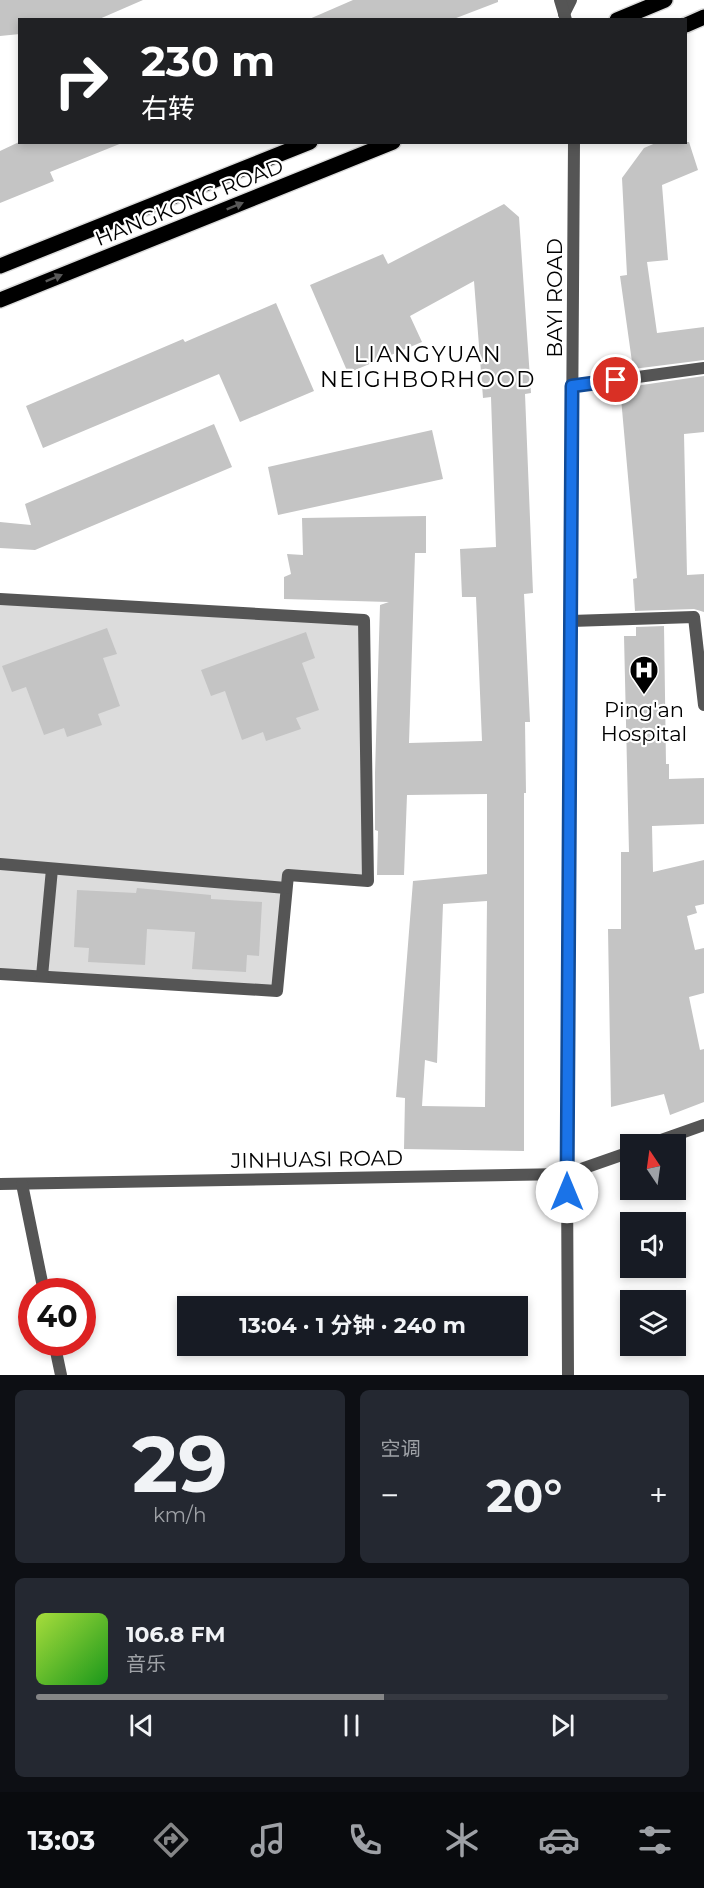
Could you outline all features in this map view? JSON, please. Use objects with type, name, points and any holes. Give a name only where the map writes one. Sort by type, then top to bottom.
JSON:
[{"type":"main road","points":[[622,18],[665,0]]},
{"type":"main road","points":[[687,25],[704,17]]},
{"type":"main road","name":"HANGKONG ROAD","points":[[0,266],[305,144]]},
{"type":"main road","name":"HANGKONG ROAD","points":[[0,300],[388,144]]},
{"type":"street","points":[[560,0],[565,17]]},
{"type":"street","points":[[565,17],[571,0]]},
{"type":"street","name":"BAYI ROAD","points":[[568,1375],[567,1174],[574,144]]},
{"type":"street","points":[[572,386],[704,368]]},
{"type":"street","points":[[0,599],[364,620],[368,881],[288,875],[277,991],[0,974]]},
{"type":"street","points":[[571,621],[694,617],[704,705]]},
{"type":"street","points":[[0,864],[286,888]]},
{"type":"street","points":[[42,976],[52,869]]},
{"type":"street","points":[[678,1134],[704,1125]]},
{"type":"street","name":"JINHUASI ROAD","points":[[0,1184],[567,1174],[620,1155]]},
{"type":"street","points":[[22,1184],[41,1278]]},
{"type":"street","points":[[57,1356],[61,1375]]},
{"type":"shaded area","points":[[0,600],[364,620],[368,881],[288,875],[277,991],[0,974]]},
{"type":"building","points":[[0,0],[143,0],[102,18],[18,18],[18,34],[0,36]]},
{"type":"building","points":[[353,0],[498,0],[498,2],[456,18],[312,18]]},
{"type":"building","points":[[18,142],[120,144],[50,172],[54,181],[0,203],[0,151]]},
{"type":"building","points":[[689,142],[698,170],[662,185],[668,260],[647,262],[657,333],[704,327],[704,360],[633,369],[620,276],[627,275],[622,178],[644,148],[653,144],[687,144]]},
{"type":"building","points":[[504,204],[519,217],[531,393],[525,394],[533,593],[524,594],[530,722],[525,722],[526,793],[524,793],[524,1151],[404,1149],[405,1098],[396,1097],[413,881],[487,874],[487,794],[407,795],[404,875],[377,875],[378,831],[375,830],[375,773],[380,605],[389,602],[284,599],[284,577],[291,574],[287,554],[303,555],[302,518],[426,516],[426,553],[415,553],[409,743],[482,741],[476,597],[462,597],[460,549],[496,547],[491,397],[483,398],[474,281],[410,316],[422,342],[348,373],[310,285],[383,254],[388,264]],"holes":[[[487,901],[485,1107],[422,1106],[425,1060],[437,1063],[443,904]]]},
{"type":"building","points":[[276,303],[314,391],[240,422],[219,374],[43,448],[26,406],[183,339],[185,342]]},
{"type":"building","points":[[704,376],[704,432],[684,434],[687,575],[704,574],[704,612],[694,609],[635,611],[633,579],[637,578],[621,398],[636,395],[635,386]]},
{"type":"building","points":[[214,424],[232,467],[35,550],[0,548],[0,522],[31,525],[25,504]]},
{"type":"building","points":[[432,430],[443,479],[278,515],[268,467]]},
{"type":"building","points":[[664,626],[666,764],[669,764],[669,779],[704,778],[704,824],[652,826],[653,872],[704,860],[704,904],[695,906],[697,913],[687,916],[695,950],[704,948],[704,993],[689,997],[700,1050],[704,1049],[704,1102],[670,1115],[664,1094],[611,1107],[608,929],[621,929],[621,852],[629,852],[624,636],[636,636],[636,627]]},
{"type":"building","points":[[107,628],[117,654],[103,658],[120,706],[98,714],[102,725],[67,737],[64,728],[44,735],[26,687],[12,692],[2,666]]},
{"type":"building","points":[[306,632],[315,658],[302,663],[319,710],[296,718],[301,729],[266,741],[263,732],[242,740],[225,691],[211,696],[201,670]]},
{"type":"building","points":[[137,888],[211,895],[211,899],[262,902],[259,956],[247,955],[246,972],[192,969],[195,932],[147,929],[145,965],[88,962],[89,948],[74,947],[77,890],[136,893]]},
{"type":"place","name":"Ping'an Hospital","points":[[644,696]]},
{"type":"district","name":"LIANGYUAN NEIGHBORHOOD","points":[[428,366]]},
{"type":"route","points":[[567,1192],[572,386],[616,380]]}]
